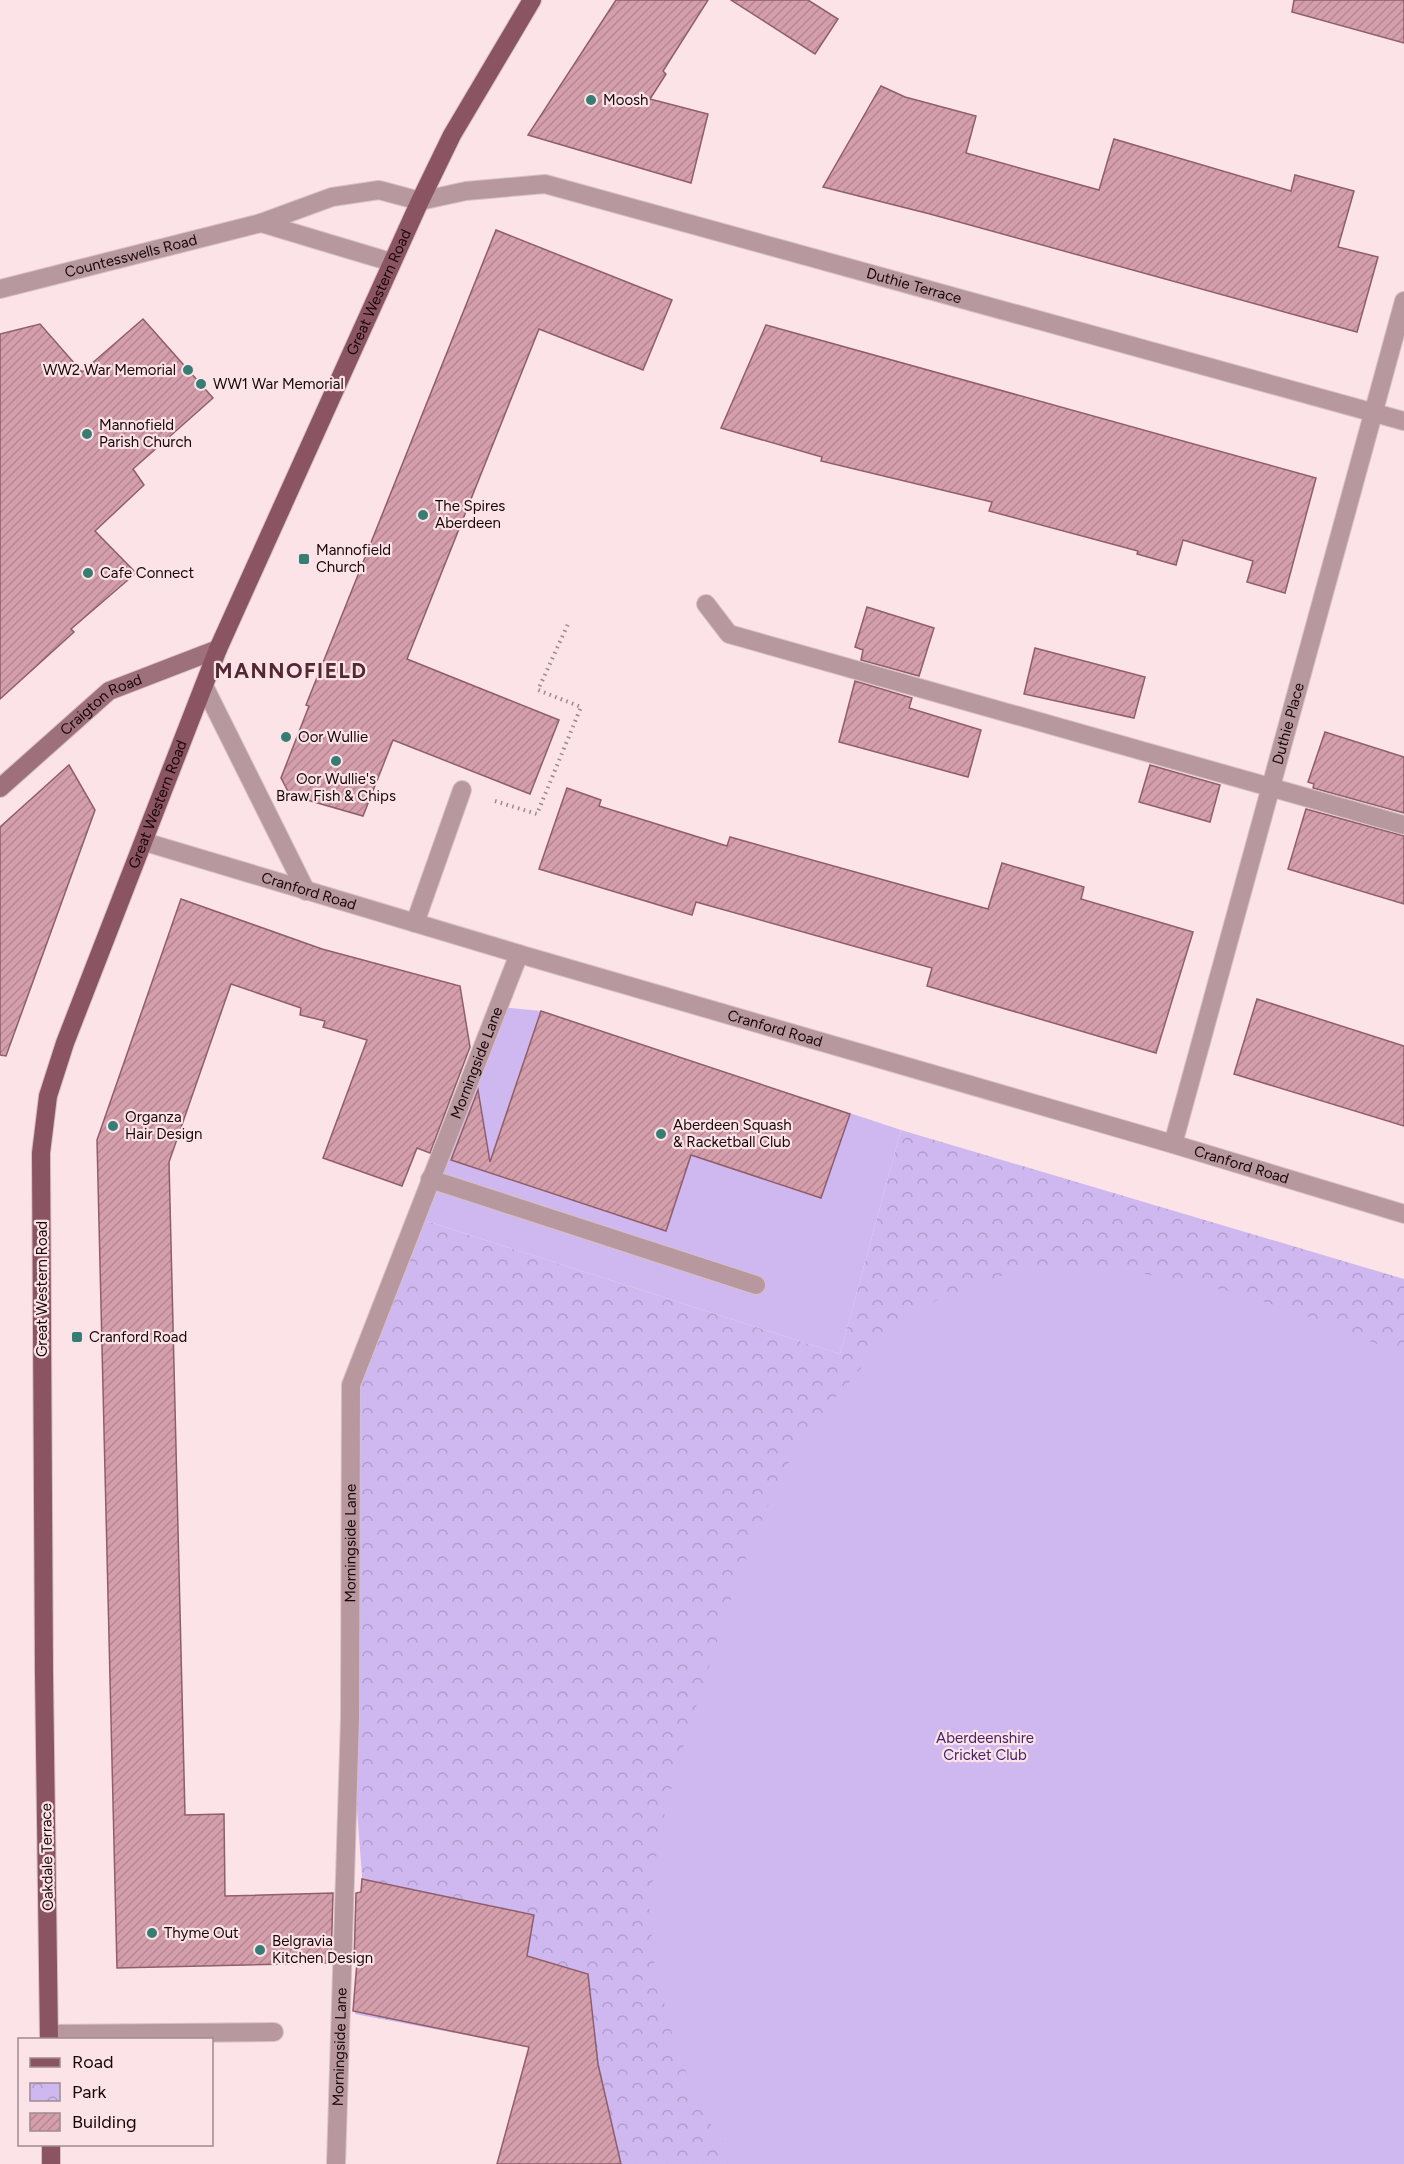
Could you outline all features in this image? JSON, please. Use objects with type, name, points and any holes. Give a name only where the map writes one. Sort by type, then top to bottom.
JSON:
[{"type":"main road","name":"Great Western Road","points":[[44,1674],[41,1154],[48,1096],[65,1043],[145,842],[218,649],[420,201],[452,135],[532,0]]},
{"type":"main road","name":"Oakdale Terrace","points":[[44,1674],[49,2037]]},
{"type":"main road","points":[[51,2146],[51,2164]]},
{"type":"street","name":"Duthie Terrace","points":[[420,201],[466,191],[545,184],[1404,421]]},
{"type":"street","name":"Countesswells Road","points":[[0,289],[261,223],[332,197],[379,190],[420,201]]},
{"type":"street","points":[[261,223],[391,262]]},
{"type":"street","name":"Duthie Place","points":[[1173,1144],[1404,301]]},
{"type":"street","points":[[706,604],[729,634],[1272,785],[1404,825]]},
{"type":"street","name":"Craigton Road","points":[[0,788],[109,691],[218,649]]},
{"type":"street","points":[[204,686],[306,891]]},
{"type":"street","points":[[415,923],[462,790]]},
{"type":"street","name":"Cranford Road","points":[[145,842],[519,954],[1173,1144],[1404,1215]]},
{"type":"street","name":"Morningside Lane","points":[[336,2164],[350,1718],[351,1385],[519,954]]},
{"type":"street","points":[[430,1179],[756,1285]]},
{"type":"street","points":[[49,2037],[274,2032]]},
{"type":"path","points":[[462,790],[537,814],[580,707],[538,690],[568,624]]},
{"type":"green space","points":[[499,1007],[541,1011],[901,1130],[840,1354],[417,1218]]},
{"type":"green space","name":"Aberdeenshire Cricket Club","points":[[901,1130],[1404,1279],[1404,2164],[497,2164],[529,2047],[355,2014],[362,1876],[350,1718],[351,1385],[417,1218],[840,1354]]},
{"type":"green space","name":"Aberdeenshire Cricket Club","points":[[1102,1268],[1200,1284],[1259,1300],[1404,1355],[1404,2164],[738,2164],[698,2105],[672,2034],[654,1962],[649,1905],[660,1832],[679,1760],[728,1607],[751,1546],[782,1472],[827,1407],[876,1351],[935,1301],[1012,1272]]},
{"type":"building","points":[[616,0],[708,0],[663,71],[666,74],[650,99],[708,114],[691,183],[528,135]]},
{"type":"building","points":[[731,0],[808,0],[838,19],[815,54]]},
{"type":"building","points":[[1294,0],[1404,0],[1404,43],[1292,12]]},
{"type":"building","points":[[881,86],[905,97],[976,116],[966,153],[1099,190],[1114,139],[1291,191],[1295,175],[1354,191],[1338,247],[1378,257],[1357,332],[930,214],[823,187]]},
{"type":"building","name":"The Spires Aberdeen","points":[[496,230],[672,300],[643,370],[539,329],[407,659],[559,720],[530,794],[393,740],[363,816],[290,795],[281,778],[309,706],[306,705]]},
{"type":"building","name":"Mannofield Parish Church","points":[[143,319],[213,398],[133,469],[144,485],[95,531],[136,573],[71,629],[74,632],[0,699],[0,334],[40,324],[82,372]]},
{"type":"building","points":[[766,325],[1316,478],[1285,593],[1247,582],[1253,561],[1183,540],[1176,565],[1137,554],[1138,551],[989,511],[992,502],[821,461],[822,457],[721,428]]},
{"type":"building","points":[[867,607],[934,628],[919,676],[861,660],[863,650],[855,647]]},
{"type":"building","points":[[1035,648],[1145,677],[1134,718],[1024,694]]},
{"type":"building","points":[[855,681],[912,698],[909,708],[981,730],[968,777],[839,742]]},
{"type":"building","points":[[1325,732],[1404,757],[1404,813],[1313,788],[1314,784],[1308,782]]},
{"type":"building","points":[[69,765],[95,810],[6,1056],[0,1055],[0,827]]},
{"type":"building","points":[[1150,765],[1220,785],[1210,822],[1139,802]]},
{"type":"building","points":[[567,788],[601,800],[599,806],[727,846],[730,837],[988,909],[1002,863],[1084,887],[1081,899],[1193,932],[1156,1053],[927,986],[932,968],[696,902],[692,915],[539,869]]},
{"type":"building","points":[[1306,809],[1404,836],[1404,904],[1288,869]]},
{"type":"building","points":[[181,899],[322,949],[460,986],[470,1047],[430,1153],[417,1148],[402,1186],[323,1158],[367,1040],[323,1027],[325,1021],[300,1015],[301,1008],[231,984],[169,1162],[185,1815],[224,1814],[225,1896],[333,1893],[331,1963],[117,1968],[97,1140]]},
{"type":"building","points":[[1257,999],[1404,1046],[1404,1126],[1234,1074]]},
{"type":"building","name":"Aberdeen Squash & Racketball Club","points":[[541,1011],[850,1114],[821,1198],[691,1155],[666,1231],[451,1160],[478,1090],[490,1162]]},
{"type":"building","points":[[362,1879],[534,1915],[527,1956],[588,1974],[598,2064],[621,2164],[497,2164],[529,2047],[353,2011],[357,1962],[354,1963],[356,1893],[361,1892]]},
{"type":"place","name":"Moosh","points":[[591,100]]},
{"type":"place","name":"WW2 War Memorial","points":[[188,370]]},
{"type":"place","name":"WW1 War Memorial","points":[[201,384]]},
{"type":"place","name":"Mannofield Parish Church","points":[[87,434]]},
{"type":"place","name":"The Spires Aberdeen","points":[[423,515]]},
{"type":"place","name":"Mannofield Church","points":[[304,559]]},
{"type":"place","name":"Cafe Connect","points":[[88,573]]},
{"type":"place","name":"Oor Wullie","points":[[286,737]]},
{"type":"place","name":"Oor Wullie's Braw Fish & Chips","points":[[336,761]]},
{"type":"place","name":"Organza Hair Design","points":[[113,1126]]},
{"type":"place","name":"Aberdeen Squash & Racketball Club","points":[[661,1134]]},
{"type":"place","name":"Cranford Road","points":[[77,1337]]},
{"type":"place","name":"Thyme Out","points":[[152,1933]]},
{"type":"place","name":"Belgravia Kitchen Design","points":[[260,1950]]},
{"type":"district","name":"MANNOFIELD","points":[[291,670]]}]
